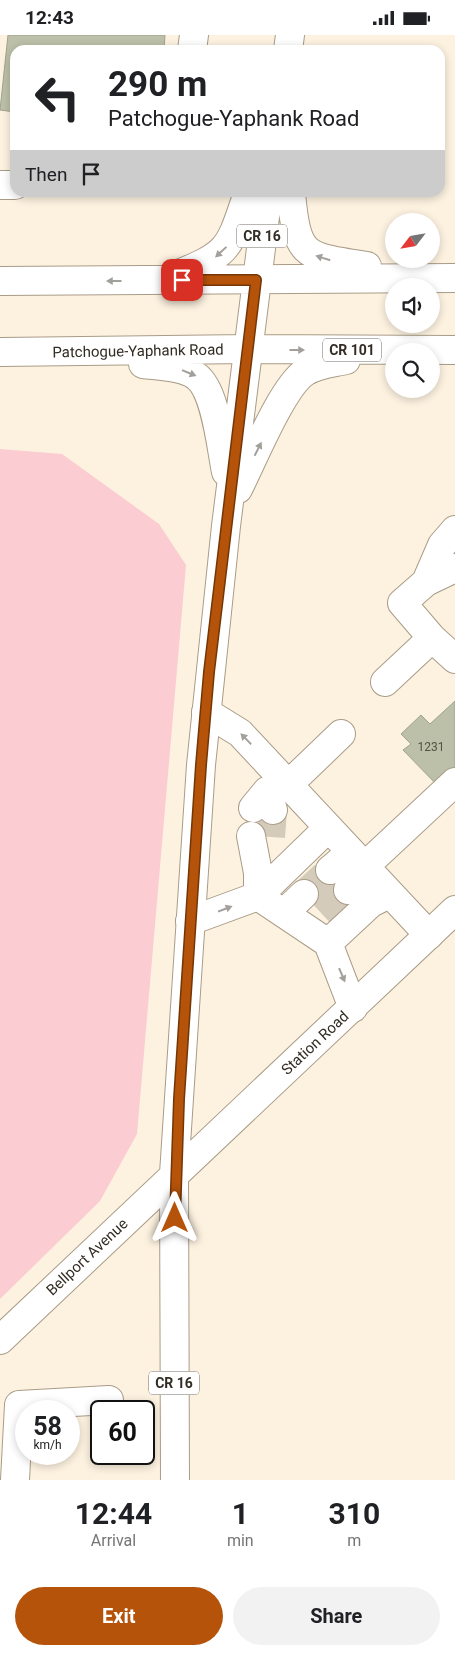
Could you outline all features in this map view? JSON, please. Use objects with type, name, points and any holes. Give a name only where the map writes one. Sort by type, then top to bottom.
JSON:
[{"type":"main road","points":[[163,280],[210,262],[226,248],[235,232],[247,197]]},
{"type":"main road","name":"CR 16","points":[[175,1480],[174,1174],[190,921],[206,712],[229,501],[267,197]]},
{"type":"main road","points":[[291,197],[294,228],[298,239],[311,253],[324,259],[448,278]]},
{"type":"main road","points":[[0,281],[448,278]]},
{"type":"main road","name":"Patchogue-Yaphank Road","points":[[0,352],[248,349],[385,350]]},
{"type":"main road","points":[[229,501],[289,388],[297,379],[313,368],[385,350]]},
{"type":"main road","name":"Patchogue-Yaphank Road","points":[[440,350],[455,350]]},
{"type":"main road","points":[[73,352],[186,371],[196,375],[209,393],[229,501]]},
{"type":"main road","points":[[426,582],[442,545],[455,530]]},
{"type":"main road","points":[[455,568],[426,582],[402,603],[432,638],[455,659]]},
{"type":"main road","points":[[385,682],[432,638]]},
{"type":"main road","points":[[206,712],[240,733],[272,793],[328,828],[429,935]]},
{"type":"main road","points":[[272,793],[341,734]]},
{"type":"main road","points":[[348,890],[361,864],[455,782]]},
{"type":"main road","points":[[190,921],[258,884],[328,828]]},
{"type":"main road","points":[[261,837],[258,884],[284,913],[319,929],[353,1008]]},
{"type":"main road","points":[[330,870],[361,864]]},
{"type":"main road","points":[[319,929],[389,893]]},
{"type":"main road","points":[[284,913],[304,894]]},
{"type":"main road","name":"Station Road","points":[[174,1174],[353,1008],[455,910]]},
{"type":"main road","name":"Bellport Avenue","points":[[0,1339],[174,1174]]},
{"type":"main road","points":[[15,1480],[19,1405],[90,1401]]},
{"type":"shaded area","points":[[0,449],[62,454],[159,524],[186,565],[137,1134],[100,1201],[0,1299]]},
{"type":"building","points":[[8,35],[165,35],[164,45],[10,45],[10,111],[0,110]]},
{"type":"building","points":[[455,701],[455,772],[439,787],[403,750],[411,744],[401,734],[421,715],[430,724]]},
{"type":"tunnel","points":[[271,837],[273,810]]},
{"type":"tunnel","points":[[304,894],[330,870]]},
{"type":"tunnel","points":[[322,914],[348,890]]},
{"type":"route","points":[[175,1218],[174,1174],[201,765],[209,672],[256,280],[182,280]]}]
